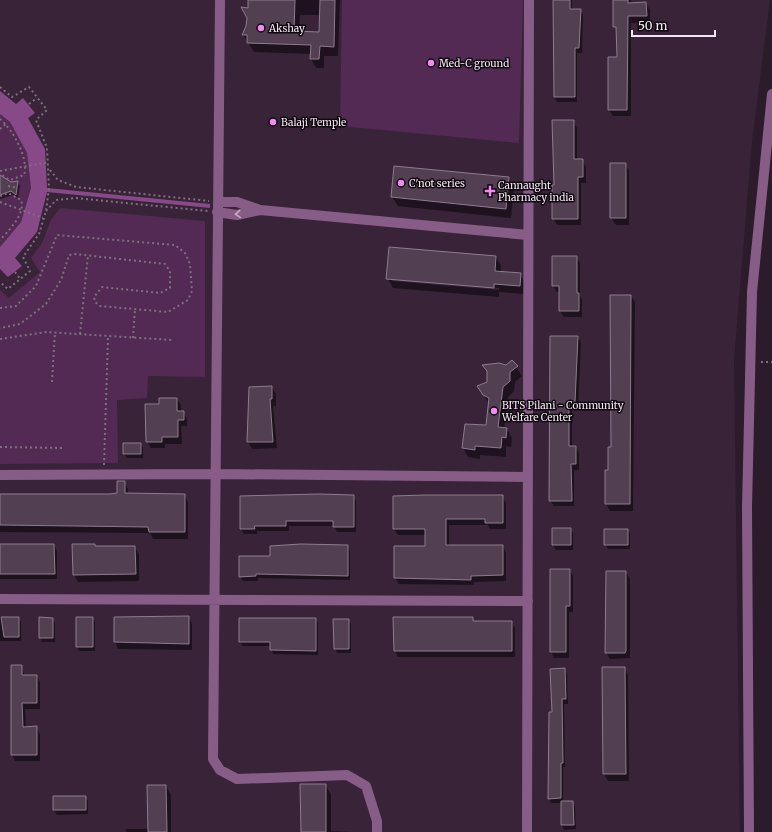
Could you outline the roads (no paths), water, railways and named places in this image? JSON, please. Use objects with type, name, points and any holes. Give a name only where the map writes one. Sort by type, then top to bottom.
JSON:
[{"type":"street","points":[[220,0],[213,759],[220,770],[238,779],[347,775],[366,786],[377,821],[377,832]]},
{"type":"street","points":[[528,832],[529,0]]},
{"type":"street","points":[[749,832],[747,508],[752,292],[772,94]]},
{"type":"street","points":[[217,207],[237,202],[260,210],[528,235]]},
{"type":"street","points":[[0,476],[215,474],[528,478]]},
{"type":"street","points":[[0,599],[528,601]]},
{"type":"place","name":"Akshay","points":[[261,28]]},
{"type":"place","name":"Med-C ground","points":[[431,63]]},
{"type":"place","name":"Balaji Temple","points":[[273,122]]},
{"type":"place","name":"C'not series","points":[[401,183]]},
{"type":"place","name":"Cannaught Pharmacy india","points":[[490,191]]},
{"type":"place","name":"BITS Pilani - Community Welfare Center","points":[[494,411]]}]
